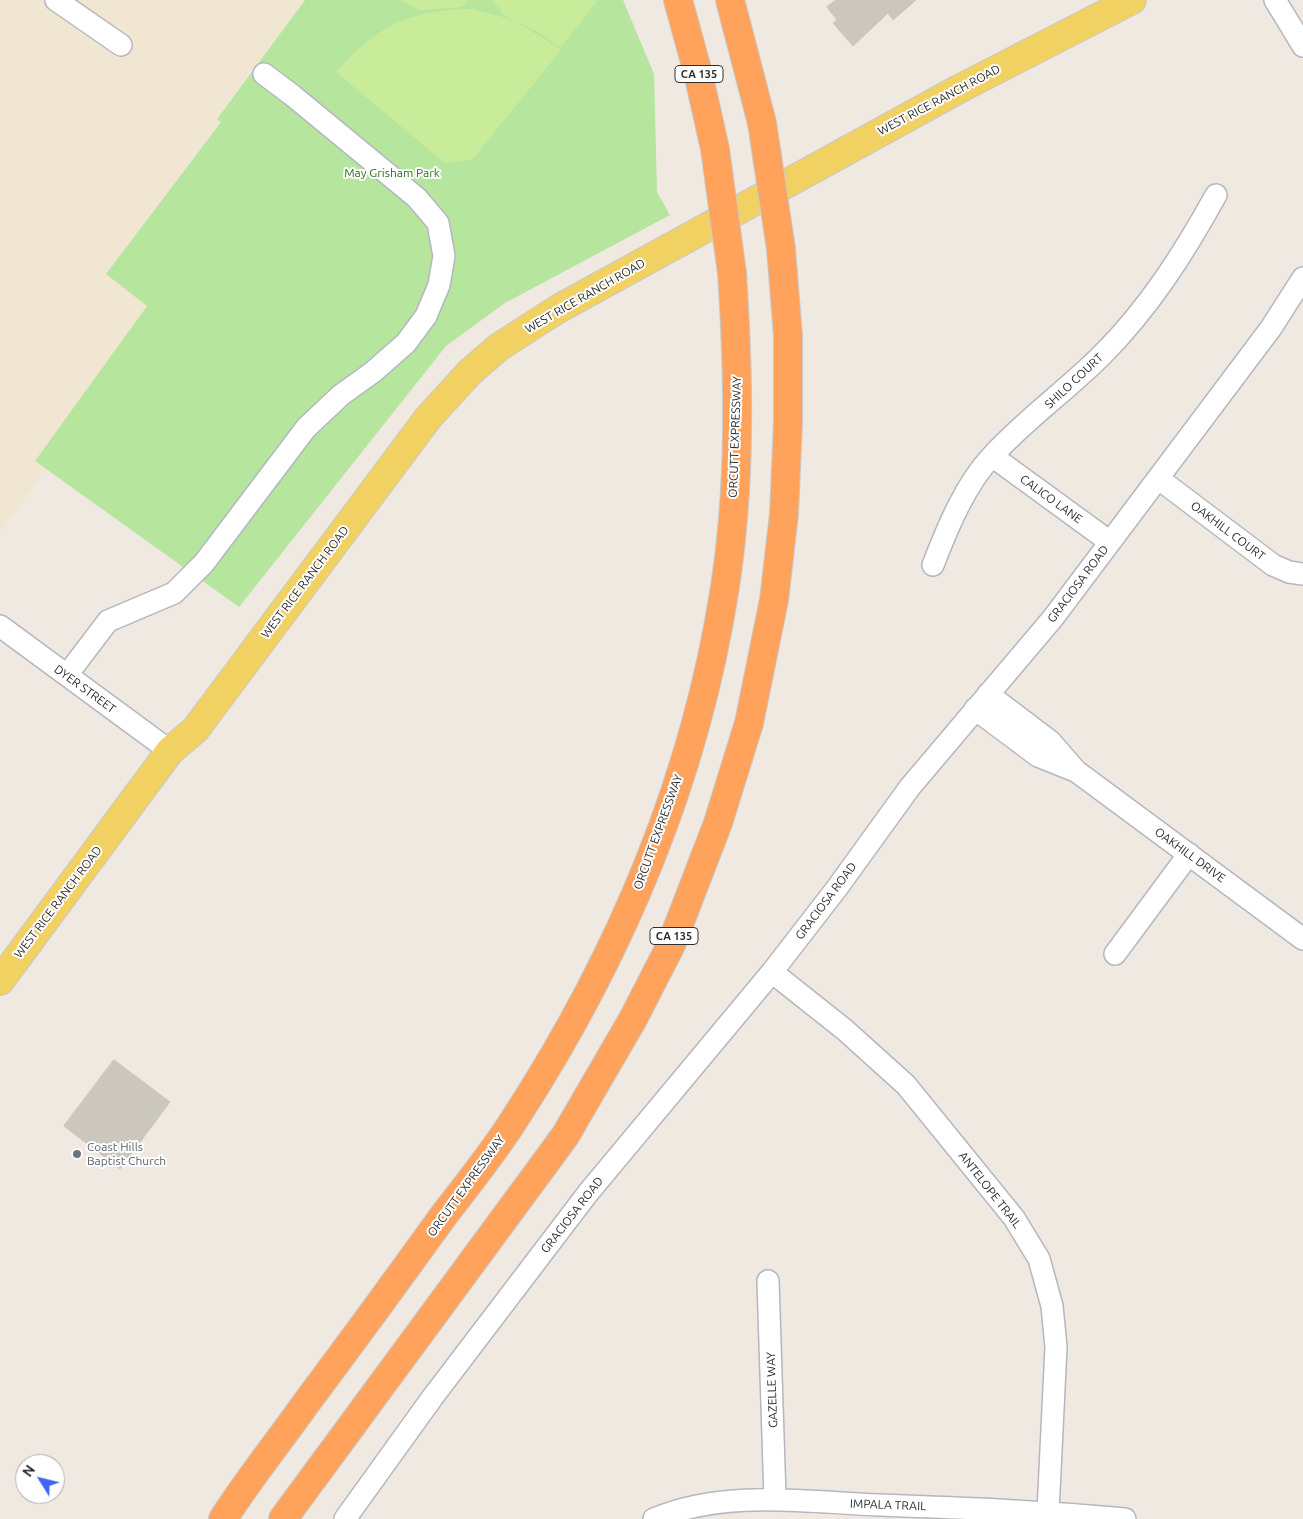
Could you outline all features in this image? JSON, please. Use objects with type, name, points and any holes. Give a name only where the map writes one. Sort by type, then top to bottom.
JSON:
[{"type":"highway","name":"ORCUTT EXPRESSWAY","points":[[222,1519],[513,1122],[579,1013],[625,921],[671,805],[700,704],[724,592],[733,502],[737,413],[736,337],[732,273],[715,149],[698,73],[678,0]]},
{"type":"highway","name":"CA 135","points":[[283,1519],[565,1136],[633,1019],[671,945],[718,823],[749,723],[774,600],[784,514],[788,422],[788,336],[781,249],[762,123],[730,0]]},
{"type":"main road","name":"WEST RICE RANCH ROAD","points":[[0,981],[170,751],[183,722],[418,409],[461,362],[486,341],[548,300],[952,73],[1097,0]]},
{"type":"main road","name":"WEST RICE RANCH ROAD","points":[[170,751],[195,730],[428,418],[470,372],[499,347],[558,309],[950,94],[1132,0]]},
{"type":"street","points":[[56,0],[120,45]]},
{"type":"street","points":[[1275,0],[1303,46]]},
{"type":"street","points":[[67,675],[108,621],[174,593],[204,563],[306,428],[341,395],[374,372],[406,343],[426,316],[439,285],[444,256],[438,223],[417,198],[292,94],[264,74]]},
{"type":"street","name":"SHILO COURT","points":[[933,565],[959,504],[992,456],[1102,355],[1147,304],[1186,249],[1216,195]]},
{"type":"street","name":"GRACIOSA ROAD","points":[[344,1519],[432,1398],[588,1193],[772,972],[837,888],[910,787],[1053,618],[1271,328],[1303,278]]},
{"type":"street","name":"CALICO LANE","points":[[992,456],[1110,542]]},
{"type":"street","name":"OAKHILL COURT","points":[[1159,478],[1273,565],[1289,572],[1303,574]]},
{"type":"street","name":"DYER STREET","points":[[0,626],[170,751]]},
{"type":"street","name":"OAKHILL DRIVE","points":[[982,702],[1050,741],[1076,772],[1303,939]]},
{"type":"street","points":[[1115,954],[1189,854]]},
{"type":"street","name":"ANTELOPE TRAIL","points":[[772,972],[845,1030],[906,1085],[1014,1218],[1039,1259],[1052,1306],[1056,1347],[1048,1512]]},
{"type":"street","name":"GAZELLE WAY","points":[[768,1281],[775,1498]]},
{"type":"street","name":"IMPALA TRAIL","points":[[654,1519],[668,1513],[724,1502],[775,1498],[847,1504],[1048,1512],[1125,1519]]},
{"type":"shaded area","points":[[0,0],[304,0],[217,117],[221,120],[107,273],[148,305],[35,461],[46,469],[0,532]]},
{"type":"green space","name":"May Grisham Park","points":[[305,0],[623,0],[654,74],[657,192],[670,215],[505,303],[446,346],[239,607],[35,461],[147,306],[106,274],[221,122],[217,119]]},
{"type":"green space","points":[[401,0],[468,0],[462,7],[419,10]]},
{"type":"green space","points":[[492,0],[598,0],[560,48],[540,33],[504,15]]},
{"type":"green space","points":[[472,9],[514,20],[561,50],[473,159],[445,163],[336,72],[365,43],[380,32],[396,24],[412,17],[430,13]]},
{"type":"building","points":[[836,0],[916,0],[893,20],[888,13],[853,46],[833,23],[837,20],[827,7]]},
{"type":"building","points":[[114,1060],[170,1102],[120,1169],[64,1126]]},
{"type":"place","name":"Coast Hills Baptist Church","points":[[77,1154]]}]
